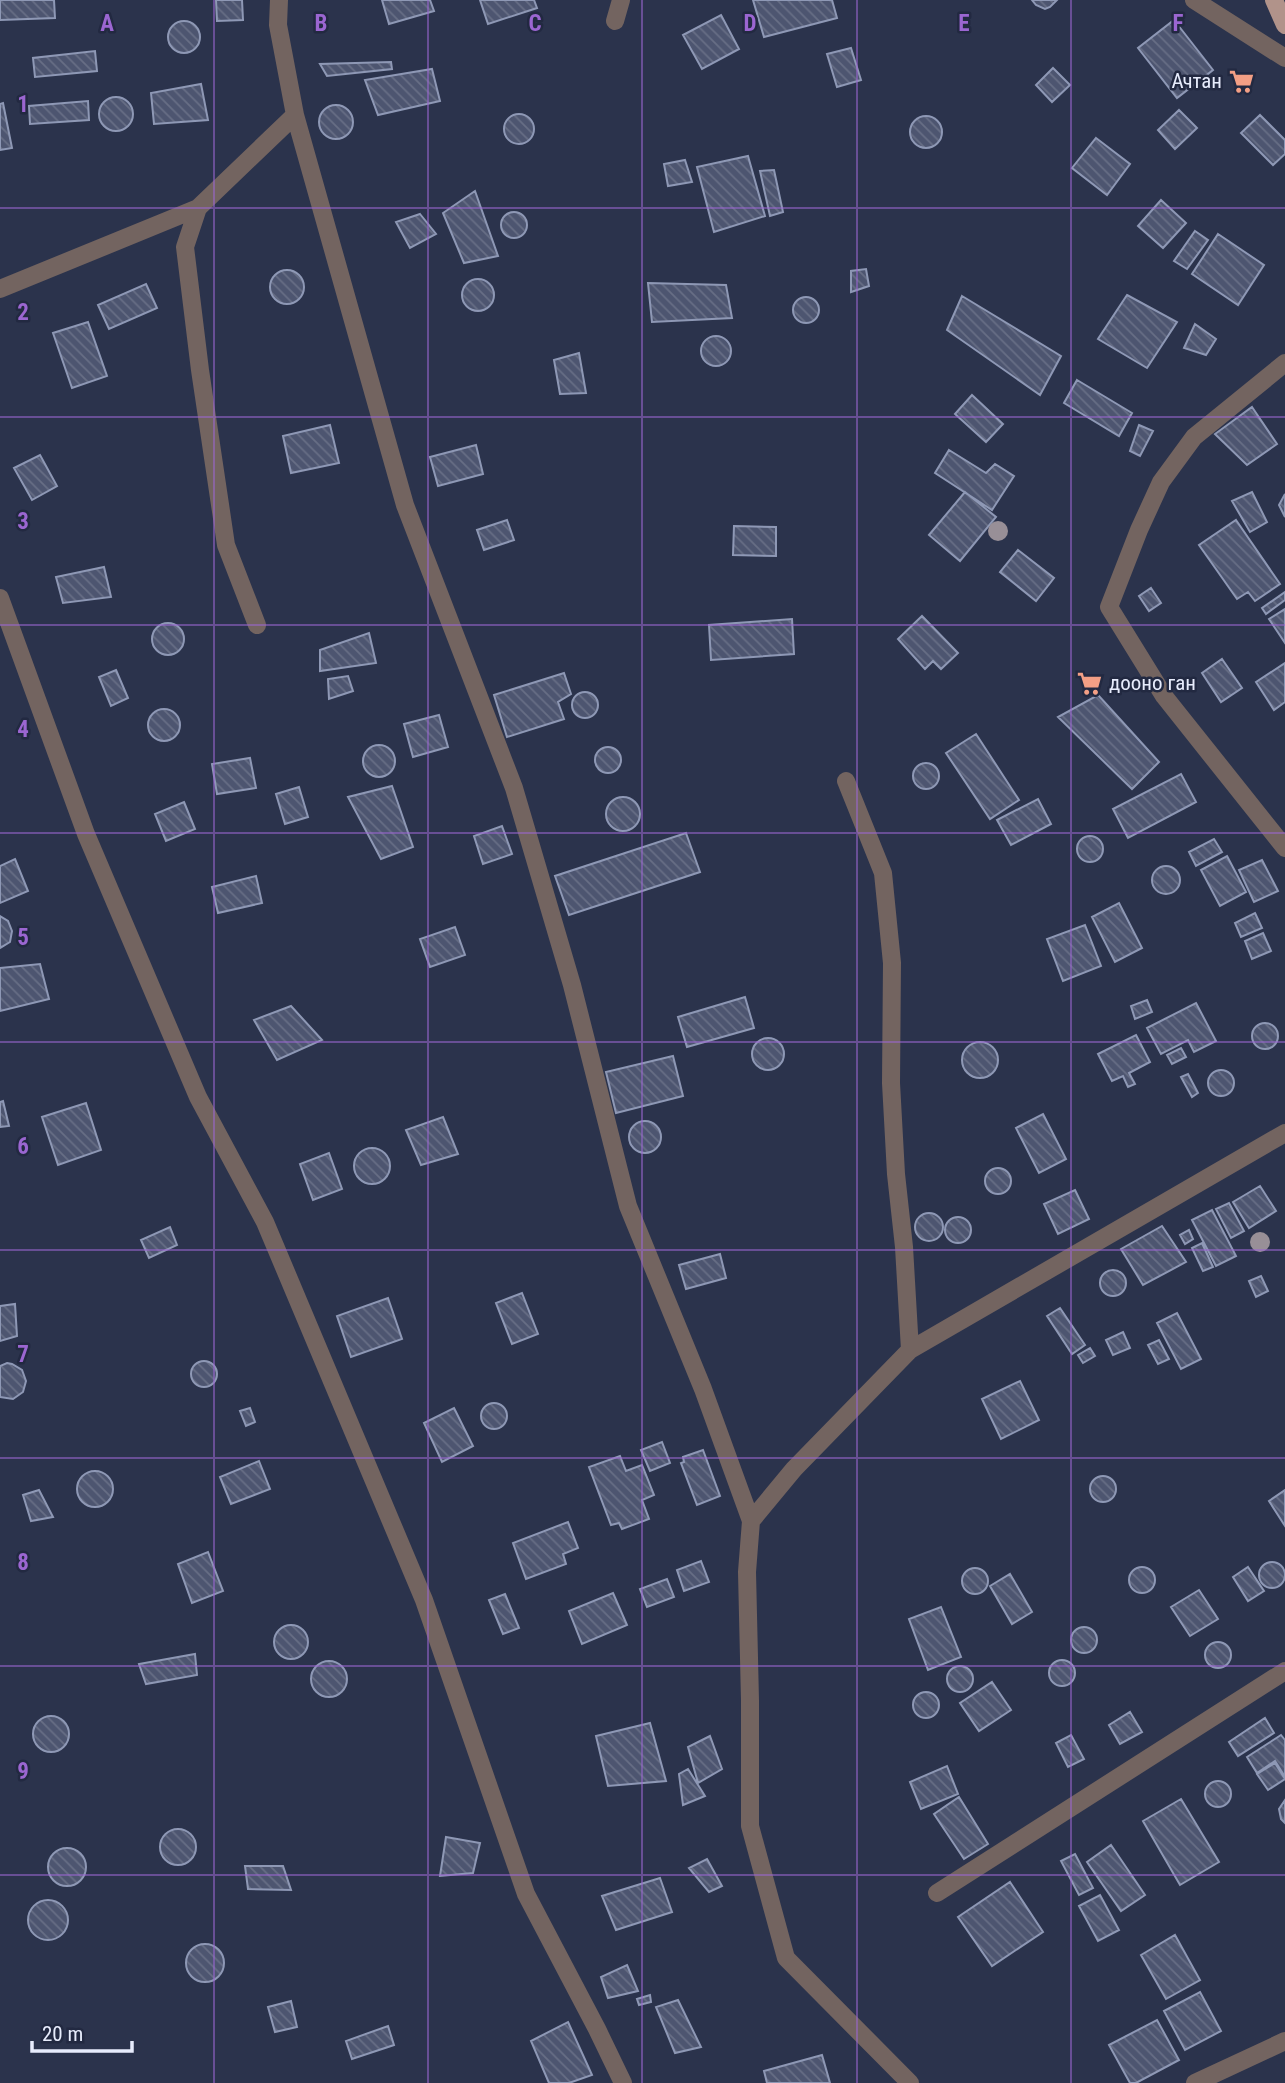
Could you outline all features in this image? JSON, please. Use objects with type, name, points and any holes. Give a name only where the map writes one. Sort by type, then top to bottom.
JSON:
[{"type":"main road","points":[[1274,0],[1285,25]]},
{"type":"street","points":[[279,0],[278,24],[295,115],[405,505],[514,788],[572,985],[628,1206],[703,1389],[751,1521],[747,1572],[750,1826],[786,1958],[910,2083]]},
{"type":"street","points":[[615,21],[621,0]]},
{"type":"street","points":[[1194,0],[1285,58]]},
{"type":"street","points":[[0,289],[198,208],[295,115]]},
{"type":"street","points":[[198,208],[185,247],[200,370],[226,545],[257,625]]},
{"type":"street","points":[[1285,363],[1194,436],[1161,482],[1109,607],[1164,696],[1285,846]]},
{"type":"street","points":[[0,598],[91,846],[198,1097],[265,1222],[424,1600],[526,1894],[623,2083]]},
{"type":"street","points":[[846,781],[883,873],[892,963],[891,1083],[895,1174],[904,1247],[910,1350]]},
{"type":"street","points":[[751,1521],[794,1469],[910,1350],[1285,1133]]},
{"type":"street","points":[[937,1893],[1285,1671]]},
{"type":"street","points":[[1195,2083],[1285,2041]]},
{"type":"building","points":[[0,0],[54,0],[55,18],[0,20]]},
{"type":"building","points":[[216,0],[242,0],[243,20],[217,21]]},
{"type":"building","points":[[382,0],[430,0],[434,11],[389,24]]},
{"type":"building","points":[[480,0],[534,0],[537,8],[488,24]]},
{"type":"building","points":[[753,0],[832,0],[837,18],[764,37]]},
{"type":"building","points":[[1032,0],[1057,0],[1045,9]]},
{"type":"building","points":[[721,15],[739,49],[702,69],[683,35]]},
{"type":"building","points":[[1174,20],[1213,70],[1177,98],[1138,48]]},
{"type":"building","points":[[184,21],[196,25],[200,37],[196,49],[184,53],[172,49],[168,37],[172,25]]},
{"type":"building","points":[[851,48],[861,80],[837,87],[827,54]]},
{"type":"building","points":[[95,51],[97,71],[35,77],[33,58]]},
{"type":"building","points":[[391,62],[392,69],[327,76],[320,64]]},
{"type":"building","points":[[1053,68],[1070,85],[1052,102],[1036,85]]},
{"type":"building","points":[[432,69],[440,101],[378,115],[365,80]]},
{"type":"building","points":[[201,84],[208,120],[154,124],[151,93]]},
{"type":"building","points":[[116,97],[128,102],[133,114],[128,126],[116,131],[104,126],[99,114],[104,102]]},
{"type":"building","points":[[88,101],[89,120],[30,124],[29,106]]},
{"type":"building","points":[[3,103],[12,148],[0,150],[0,104]]},
{"type":"building","points":[[336,105],[348,110],[353,122],[348,134],[336,139],[324,134],[319,122],[324,110]]},
{"type":"building","points":[[1179,110],[1197,128],[1175,149],[1158,130]]},
{"type":"building","points":[[519,114],[525,115],[533,123],[533,135],[525,143],[519,144],[513,143],[505,135],[504,129],[505,123],[513,115]]},
{"type":"building","points":[[1260,115],[1285,140],[1285,154],[1273,165],[1241,133]]},
{"type":"building","points":[[926,116],[937,121],[942,132],[937,143],[926,148],[915,143],[910,132],[915,121]]},
{"type":"building","points":[[1096,138],[1130,164],[1107,195],[1072,168]]},
{"type":"building","points":[[748,156],[765,216],[714,232],[697,167]]},
{"type":"building","points":[[685,160],[692,182],[668,186],[664,164]]},
{"type":"building","points":[[774,170],[783,212],[770,216],[760,171]]},
{"type":"building","points":[[475,191],[498,256],[464,263],[443,213]]},
{"type":"building","points":[[1161,200],[1186,223],[1163,248],[1138,226]]},
{"type":"building","points":[[514,212],[523,216],[527,225],[523,234],[514,238],[505,234],[501,225],[505,216]]},
{"type":"building","points":[[420,214],[436,234],[410,248],[396,222]]},
{"type":"building","points":[[1195,231],[1208,240],[1187,269],[1174,261]]},
{"type":"building","points":[[1218,234],[1264,265],[1238,305],[1192,274]]},
{"type":"building","points":[[866,269],[869,286],[851,292],[851,271]]},
{"type":"building","points":[[287,270],[299,275],[304,287],[299,299],[287,304],[275,299],[270,287],[275,275]]},
{"type":"building","points":[[478,279],[489,284],[494,295],[489,306],[478,311],[467,306],[462,295],[467,284]]},
{"type":"building","points":[[648,283],[726,285],[732,318],[652,322]]},
{"type":"building","points":[[146,284],[157,308],[109,329],[98,305]]},
{"type":"building","points":[[1127,295],[1177,322],[1147,368],[1098,339]]},
{"type":"building","points":[[962,296],[1061,356],[1040,395],[947,330]]},
{"type":"building","points":[[806,297],[815,301],[819,310],[815,319],[806,323],[797,319],[793,310],[797,301]]},
{"type":"building","points":[[88,322],[107,376],[72,388],[53,333]]},
{"type":"building","points":[[1195,324],[1216,339],[1206,355],[1184,348]]},
{"type":"building","points":[[716,336],[726,341],[731,351],[726,361],[716,366],[706,361],[701,351],[706,341]]},
{"type":"building","points":[[579,353],[586,393],[560,394],[554,360]]},
{"type":"building","points":[[1077,380],[1132,413],[1119,436],[1064,403]]},
{"type":"building","points":[[972,395],[1003,424],[986,442],[955,414]]},
{"type":"building","points":[[1252,407],[1277,444],[1247,465],[1215,434]]},
{"type":"building","points":[[330,425],[339,463],[291,473],[283,436]]},
{"type":"building","points":[[1139,425],[1153,431],[1140,456],[1130,451]]},
{"type":"building","points":[[476,445],[483,474],[438,486],[430,457]]},
{"type":"building","points":[[949,450],[986,473],[995,464],[1014,476],[992,510],[935,473]]},
{"type":"building","points":[[40,455],[57,486],[32,500],[14,468]]},
{"type":"building","points":[[965,492],[996,517],[960,561],[929,535]]},
{"type":"building","points":[[1252,492],[1267,522],[1250,532],[1232,501]]},
{"type":"building","points":[[1285,494],[1285,517],[1279,505]]},
{"type":"building","points":[[507,520],[514,540],[484,550],[477,530]]},
{"type":"building","points":[[1236,520],[1280,584],[1255,601],[1248,592],[1237,599],[1199,545]]},
{"type":"building","points":[[734,526],[776,527],[776,556],[733,555]]},
{"type":"building","points":[[1018,550],[1054,578],[1036,601],[1000,572]]},
{"type":"building","points":[[104,567],[111,597],[63,603],[56,577]]},
{"type":"building","points":[[1151,588],[1161,603],[1149,611],[1139,596]]},
{"type":"building","points":[[1285,592],[1285,600],[1266,614],[1262,608]]},
{"type":"building","points":[[1285,609],[1285,643],[1269,619]]},
{"type":"building","points":[[922,616],[958,653],[941,669],[933,661],[925,669],[898,639]]},
{"type":"building","points":[[792,619],[794,654],[711,660],[709,625]]},
{"type":"building","points":[[168,623],[179,628],[184,639],[179,650],[168,655],[157,650],[152,639],[157,628]]},
{"type":"building","points":[[369,633],[376,663],[320,671],[320,650]]},
{"type":"building","points":[[1222,659],[1242,688],[1221,702],[1202,673]]},
{"type":"building","points":[[1285,663],[1285,702],[1274,710],[1256,682]]},
{"type":"building","points":[[116,670],[128,698],[111,706],[99,677]]},
{"type":"building","points":[[564,673],[571,694],[558,702],[564,719],[507,737],[494,695]]},
{"type":"building","points":[[348,676],[353,691],[329,699],[328,679]]},
{"type":"building","points":[[585,692],[594,696],[598,705],[594,714],[585,718],[576,714],[572,705],[576,696]]},
{"type":"building","points":[[1098,695],[1159,762],[1132,789],[1058,717]]},
{"type":"building","points":[[164,709],[175,714],[180,725],[175,736],[164,741],[153,736],[148,725],[153,714]]},
{"type":"building","points":[[439,715],[448,747],[413,757],[404,724]]},
{"type":"building","points":[[976,734],[1019,800],[990,819],[946,753]]},
{"type":"building","points":[[379,745],[390,750],[395,761],[390,772],[379,777],[368,772],[363,761],[368,750]]},
{"type":"building","points":[[608,747],[617,751],[621,760],[617,769],[608,773],[599,769],[595,760],[599,751]]},
{"type":"building","points":[[250,758],[256,788],[217,794],[212,764]]},
{"type":"building","points":[[926,763],[935,767],[939,776],[935,785],[926,789],[917,785],[913,776],[917,767]]},
{"type":"building","points":[[1181,774],[1196,802],[1128,838],[1113,809]]},
{"type":"building","points":[[392,786],[413,847],[381,859],[348,797]]},
{"type":"building","points":[[299,787],[308,817],[285,824],[276,794]]},
{"type":"building","points":[[623,797],[635,802],[640,814],[635,826],[623,831],[611,826],[606,814],[611,802]]},
{"type":"building","points":[[1038,799],[1051,824],[1011,845],[997,820]]},
{"type":"building","points":[[184,802],[195,829],[166,841],[155,814]]},
{"type":"building","points":[[502,826],[512,854],[483,864],[474,836]]},
{"type":"building","points":[[686,833],[700,872],[569,915],[555,876]]},
{"type":"building","points":[[1090,836],[1099,840],[1103,849],[1099,858],[1090,862],[1081,858],[1077,849],[1081,840]]},
{"type":"building","points":[[1214,839],[1222,852],[1196,866],[1189,852]]},
{"type":"building","points":[[1227,856],[1246,892],[1220,906],[1201,870]]},
{"type":"building","points":[[15,859],[28,891],[0,903],[0,866]]},
{"type":"building","points":[[1262,860],[1278,891],[1254,902],[1239,870]]},
{"type":"building","points":[[1166,866],[1176,870],[1180,880],[1176,890],[1166,894],[1156,890],[1152,880],[1156,870]]},
{"type":"building","points":[[256,876],[262,903],[218,913],[212,887]]},
{"type":"building","points":[[1119,903],[1142,948],[1115,962],[1092,917]]},
{"type":"building","points":[[1255,913],[1262,928],[1241,937],[1235,923]]},
{"type":"building","points":[[0,916],[8,921],[12,931],[10,942],[0,948]]},
{"type":"building","points":[[1085,925],[1101,966],[1063,981],[1047,939]]},
{"type":"building","points":[[455,927],[465,955],[430,967],[420,939]]},
{"type":"building","points":[[1263,933],[1271,951],[1252,959],[1245,941]]},
{"type":"building","points":[[40,964],[49,999],[0,1011],[0,968]]},
{"type":"building","points":[[745,997],[754,1028],[687,1047],[678,1017]]},
{"type":"building","points":[[1147,1000],[1152,1012],[1135,1019],[1131,1006]]},
{"type":"building","points":[[1196,1003],[1216,1041],[1194,1052],[1188,1040],[1161,1054],[1147,1028]]},
{"type":"building","points":[[291,1006],[322,1040],[277,1060],[254,1020]]},
{"type":"building","points":[[1265,1023],[1274,1027],[1278,1036],[1274,1045],[1265,1049],[1256,1045],[1252,1036],[1256,1027]]},
{"type":"building","points":[[1136,1035],[1150,1062],[1129,1073],[1135,1084],[1128,1087],[1123,1076],[1112,1081],[1098,1054]]},
{"type":"building","points":[[768,1038],[779,1043],[784,1054],[779,1065],[768,1070],[757,1065],[752,1054],[757,1043]]},
{"type":"building","points":[[980,1042],[992,1048],[998,1060],[992,1072],[980,1078],[968,1072],[962,1060],[968,1048]]},
{"type":"building","points":[[1181,1048],[1186,1057],[1172,1064],[1167,1055]]},
{"type":"building","points":[[673,1056],[683,1096],[616,1113],[606,1072]]},
{"type":"building","points":[[1221,1070],[1230,1074],[1234,1083],[1230,1092],[1221,1096],[1212,1092],[1208,1083],[1212,1074]]},
{"type":"building","points":[[1188,1074],[1198,1093],[1192,1097],[1181,1077]]},
{"type":"building","points":[[3,1101],[9,1126],[0,1127],[0,1102]]},
{"type":"building","points":[[86,1103],[101,1150],[58,1165],[42,1117]]},
{"type":"building","points":[[1043,1114],[1066,1159],[1039,1173],[1016,1128]]},
{"type":"building","points":[[443,1117],[458,1154],[421,1165],[406,1130]]},
{"type":"building","points":[[645,1121],[656,1126],[661,1137],[656,1148],[645,1153],[634,1148],[629,1137],[634,1126]]},
{"type":"building","points":[[372,1148],[385,1153],[390,1166],[385,1179],[372,1184],[359,1179],[354,1166],[359,1153]]},
{"type":"building","points":[[329,1153],[342,1189],[313,1200],[300,1164]]},
{"type":"building","points":[[998,1168],[1007,1172],[1011,1181],[1007,1190],[998,1194],[989,1190],[985,1181],[989,1172]]},
{"type":"building","points":[[1260,1186],[1276,1211],[1249,1228],[1233,1202]]},
{"type":"building","points":[[1075,1190],[1089,1219],[1058,1234],[1044,1204]]},
{"type":"building","points":[[1229,1203],[1244,1231],[1231,1238],[1216,1209]]},
{"type":"building","points":[[1212,1210],[1236,1256],[1216,1266],[1192,1220]]},
{"type":"building","points":[[929,1213],[939,1217],[943,1227],[939,1237],[929,1241],[919,1237],[915,1227],[919,1217]]},
{"type":"building","points":[[958,1217],[967,1221],[971,1230],[967,1239],[958,1243],[949,1239],[945,1230],[949,1221]]},
{"type":"building","points":[[1162,1226],[1186,1262],[1143,1285],[1121,1249]]},
{"type":"building","points":[[170,1227],[177,1245],[149,1258],[141,1240]]},
{"type":"building","points":[[1189,1230],[1193,1239],[1185,1244],[1180,1235]]},
{"type":"building","points":[[1202,1243],[1213,1267],[1203,1271],[1192,1248]]},
{"type":"building","points":[[720,1254],[726,1278],[686,1289],[679,1265]]},
{"type":"building","points":[[1113,1270],[1122,1274],[1126,1283],[1122,1292],[1113,1296],[1104,1292],[1100,1283],[1104,1274]]},
{"type":"building","points":[[1261,1276],[1268,1291],[1256,1297],[1249,1281]]},
{"type":"building","points":[[522,1293],[538,1334],[512,1344],[496,1303]]},
{"type":"building","points":[[388,1298],[402,1339],[351,1357],[337,1316]]},
{"type":"building","points":[[15,1304],[17,1336],[0,1341],[0,1306]]},
{"type":"building","points":[[1060,1308],[1085,1345],[1072,1354],[1047,1316]]},
{"type":"building","points":[[1177,1313],[1201,1359],[1181,1369],[1157,1323]]},
{"type":"building","points":[[1123,1332],[1130,1348],[1113,1355],[1106,1340]]},
{"type":"building","points":[[1159,1340],[1169,1359],[1158,1364],[1148,1345]]},
{"type":"building","points":[[1090,1348],[1095,1356],[1083,1363],[1078,1355]]},
{"type":"building","points":[[204,1361],[213,1365],[217,1374],[213,1383],[204,1387],[195,1383],[191,1374],[195,1365]]},
{"type":"building","points":[[7,1363],[22,1370],[26,1381],[23,1392],[13,1399],[0,1397],[0,1366]]},
{"type":"building","points":[[1020,1381],[1039,1420],[1001,1439],[982,1399]]},
{"type":"building","points":[[494,1403],[503,1407],[507,1416],[503,1425],[494,1429],[485,1425],[481,1416],[485,1407]]},
{"type":"building","points":[[250,1408],[255,1422],[246,1426],[240,1411]]},
{"type":"building","points":[[454,1408],[473,1446],[442,1462],[424,1423]]},
{"type":"building","points":[[662,1442],[670,1463],[650,1471],[641,1450]]},
{"type":"building","points":[[703,1450],[720,1496],[697,1505],[681,1463],[684,1462],[683,1457]]},
{"type":"building","points":[[620,1456],[626,1471],[642,1465],[654,1495],[642,1500],[649,1519],[622,1529],[619,1523],[611,1525],[589,1467]]},
{"type":"building","points":[[259,1461],[270,1489],[231,1504],[220,1477]]},
{"type":"building","points":[[95,1471],[108,1476],[113,1489],[108,1502],[95,1507],[82,1502],[77,1489],[82,1476]]},
{"type":"building","points":[[1103,1476],[1112,1480],[1116,1489],[1112,1498],[1103,1502],[1094,1498],[1090,1489],[1094,1480]]},
{"type":"building","points":[[39,1490],[53,1517],[31,1521],[23,1495]]},
{"type":"building","points":[[1285,1490],[1285,1526],[1269,1501]]},
{"type":"building","points":[[568,1522],[578,1548],[563,1554],[566,1564],[526,1579],[513,1543]]},
{"type":"building","points":[[208,1552],[223,1591],[192,1603],[178,1564]]},
{"type":"building","points":[[701,1561],[709,1582],[684,1591],[677,1570]]},
{"type":"building","points":[[1272,1562],[1281,1566],[1285,1575],[1281,1584],[1272,1588],[1263,1584],[1259,1575],[1263,1566]]},
{"type":"building","points":[[1142,1567],[1151,1571],[1155,1580],[1151,1589],[1142,1593],[1133,1589],[1129,1580],[1133,1571]]},
{"type":"building","points":[[1248,1567],[1264,1591],[1248,1601],[1233,1577]]},
{"type":"building","points":[[975,1568],[984,1572],[988,1581],[984,1590],[975,1594],[966,1590],[962,1581],[966,1572]]},
{"type":"building","points":[[1010,1574],[1032,1612],[1012,1624],[990,1586]]},
{"type":"building","points":[[667,1579],[674,1597],[647,1607],[640,1589]]},
{"type":"building","points":[[1199,1590],[1218,1619],[1190,1636],[1171,1607]]},
{"type":"building","points":[[613,1593],[627,1625],[582,1644],[569,1611]]},
{"type":"building","points":[[505,1594],[519,1628],[503,1634],[489,1600]]},
{"type":"building","points":[[941,1607],[961,1657],[928,1670],[909,1619]]},
{"type":"building","points":[[291,1625],[303,1630],[308,1642],[303,1654],[291,1659],[279,1654],[274,1642],[279,1630]]},
{"type":"building","points":[[1084,1627],[1093,1631],[1097,1640],[1093,1649],[1084,1653],[1075,1649],[1071,1640],[1075,1631]]},
{"type":"building","points":[[1218,1642],[1227,1646],[1231,1655],[1227,1664],[1218,1668],[1209,1664],[1205,1655],[1209,1646]]},
{"type":"building","points":[[195,1654],[197,1675],[146,1684],[139,1664]]},
{"type":"building","points":[[1062,1660],[1071,1664],[1075,1673],[1071,1682],[1062,1686],[1053,1682],[1049,1673],[1053,1664]]},
{"type":"building","points":[[329,1661],[342,1666],[347,1679],[342,1692],[329,1697],[316,1692],[311,1679],[316,1666]]},
{"type":"building","points":[[960,1666],[969,1670],[973,1679],[969,1688],[960,1692],[951,1688],[947,1679],[951,1670]]},
{"type":"building","points":[[992,1682],[1011,1710],[979,1731],[960,1703]]},
{"type":"building","points":[[926,1692],[935,1696],[939,1705],[935,1714],[926,1718],[917,1714],[913,1705],[917,1696]]},
{"type":"building","points":[[1130,1712],[1142,1732],[1120,1744],[1109,1725]]},
{"type":"building","points":[[51,1716],[64,1721],[69,1734],[64,1747],[51,1752],[38,1747],[33,1734],[38,1721]]},
{"type":"building","points":[[1265,1718],[1274,1733],[1238,1756],[1229,1742]]},
{"type":"building","points":[[650,1723],[666,1781],[608,1786],[596,1736]]},
{"type":"building","points":[[1071,1735],[1084,1759],[1068,1767],[1056,1743]]},
{"type":"building","points":[[1281,1735],[1285,1740],[1285,1777],[1275,1761],[1257,1773],[1247,1757]]},
{"type":"building","points":[[710,1736],[722,1769],[698,1783],[688,1747]]},
{"type":"building","points":[[1275,1763],[1285,1779],[1268,1790],[1257,1774]]},
{"type":"building","points":[[947,1766],[958,1794],[921,1809],[910,1782]]},
{"type":"building","points":[[688,1769],[705,1796],[683,1805],[679,1774]]},
{"type":"building","points":[[1218,1781],[1227,1785],[1231,1794],[1227,1803],[1218,1807],[1209,1803],[1205,1794],[1209,1785]]},
{"type":"building","points":[[959,1797],[988,1844],[964,1859],[934,1814]]},
{"type":"building","points":[[1181,1799],[1219,1862],[1180,1885],[1143,1821]]},
{"type":"building","points":[[1285,1800],[1285,1823],[1281,1819],[1279,1809]]},
{"type":"building","points":[[178,1829],[191,1834],[196,1847],[191,1860],[178,1865],[165,1860],[160,1847],[165,1834]]},
{"type":"building","points":[[446,1837],[480,1843],[473,1873],[440,1876]]},
{"type":"building","points":[[1111,1845],[1145,1895],[1121,1911],[1087,1862]]},
{"type":"building","points":[[67,1848],[81,1853],[86,1867],[81,1881],[67,1886],[53,1881],[48,1867],[53,1853]]},
{"type":"building","points":[[1075,1854],[1093,1888],[1079,1895],[1061,1861]]},
{"type":"building","points":[[707,1859],[722,1886],[709,1892],[689,1868]]},
{"type":"building","points":[[245,1866],[283,1866],[291,1890],[248,1889]]},
{"type":"building","points":[[660,1878],[672,1912],[616,1930],[602,1896]]},
{"type":"building","points":[[1010,1882],[1043,1932],[992,1966],[958,1917]]},
{"type":"building","points":[[1100,1895],[1119,1930],[1098,1941],[1079,1906]]},
{"type":"building","points":[[48,1900],[62,1906],[68,1920],[62,1934],[48,1940],[34,1934],[28,1920],[34,1906]]},
{"type":"building","points":[[1175,1935],[1200,1980],[1166,1999],[1141,1955]]},
{"type":"building","points":[[205,1944],[218,1950],[224,1963],[218,1976],[205,1982],[192,1976],[186,1963],[192,1950]]},
{"type":"building","points":[[627,1965],[638,1991],[608,1998],[601,1977]]},
{"type":"building","points":[[1200,1992],[1221,2031],[1185,2050],[1164,2011]]},
{"type":"building","points":[[650,1995],[651,2002],[639,2005],[637,1999]]},
{"type":"building","points":[[678,2000],[701,2047],[675,2053],[656,2007]]},
{"type":"building","points":[[291,2001],[297,2027],[275,2032],[268,2007]]},
{"type":"building","points":[[1157,2020],[1179,2060],[1136,2083],[1130,2083],[1109,2045]]},
{"type":"building","points":[[568,2022],[592,2075],[569,2083],[549,2083],[531,2041]]},
{"type":"building","points":[[388,2026],[394,2045],[352,2059],[346,2041]]},
{"type":"building","points":[[822,2055],[830,2083],[767,2083],[764,2071]]},
{"type":"place","name":"Ачтан","points":[[1242,81]]},
{"type":"place","name":"дооно ган","points":[[1089,683]]}]
